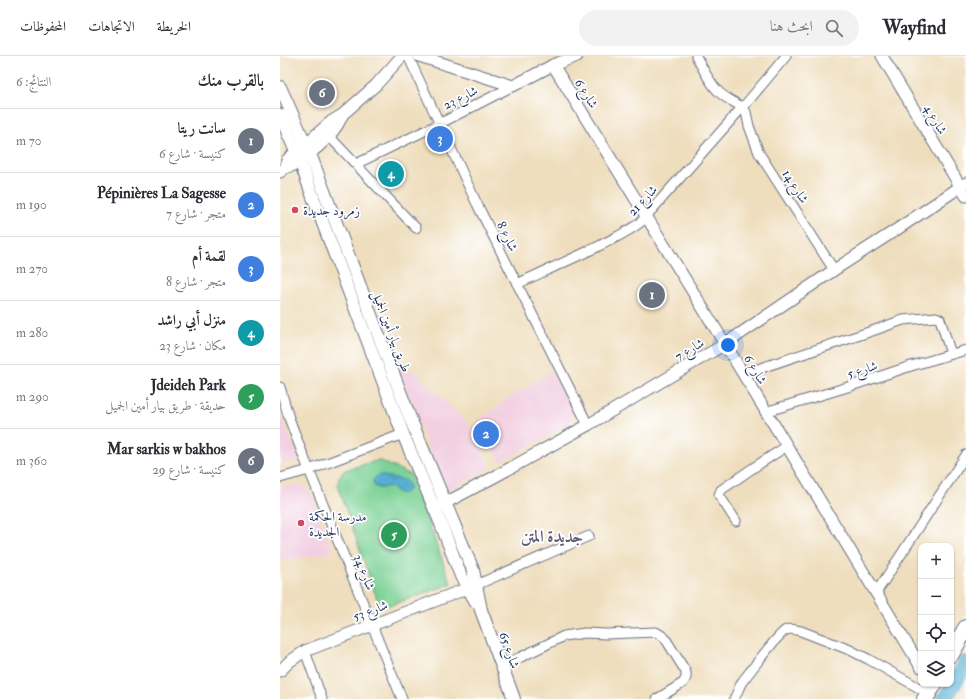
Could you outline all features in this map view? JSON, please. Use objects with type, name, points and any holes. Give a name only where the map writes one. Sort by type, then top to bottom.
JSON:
[{"type":"highway","points":[[953,651],[966,628]]},
{"type":"main road","name":"طريق بيار أمين الجميل","points":[[280,87],[303,153],[376,330],[440,506],[461,576],[472,586]]},
{"type":"main road","name":"طريق بيار أمين الجميل","points":[[280,115],[303,153],[316,205],[403,434],[440,506]]},
{"type":"main road","name":"شارع 65","points":[[472,586],[514,699]]},
{"type":"street","points":[[303,153],[332,121],[342,115],[376,84],[402,56]]},
{"type":"street","name":"شارع 8","points":[[408,56],[477,204],[588,425]]},
{"type":"street","points":[[419,56],[513,86]]},
{"type":"street","name":"شارع 23","points":[[356,164],[439,124],[554,65],[577,56]]},
{"type":"street","points":[[696,56],[718,91],[743,108]]},
{"type":"street","name":"شارع 21","points":[[517,284],[591,250],[624,233],[642,221],[743,108],[786,56]]},
{"type":"street","name":"شارع 4","points":[[882,56],[964,188]]},
{"type":"street","name":"شارع 6","points":[[554,65],[918,662]]},
{"type":"street","name":"شارع 14","points":[[743,108],[760,153],[834,270]]},
{"type":"street","points":[[283,169],[287,160],[321,144],[338,125],[342,115]]},
{"type":"street","points":[[328,136],[416,228]]},
{"type":"street","name":"شارع 7","points":[[440,506],[588,425],[725,344],[834,270],[964,188]]},
{"type":"street","points":[[743,374],[903,320],[929,317],[938,317],[940,319],[951,354]]},
{"type":"street","name":"شارع 5","points":[[766,412],[966,350]]},
{"type":"street","name":"شارع 34","points":[[280,387],[289,418],[309,470],[402,699]]},
{"type":"street","points":[[280,478],[309,470],[403,434]]},
{"type":"street","points":[[736,521],[720,494],[721,490],[787,446]]},
{"type":"street","points":[[876,593],[966,455]]},
{"type":"street","points":[[472,586],[589,536]]},
{"type":"street","name":"شارع 53","points":[[280,671],[305,650],[472,586]]},
{"type":"street","points":[[734,699],[742,683],[772,644],[782,632],[787,629],[801,631],[850,650],[930,689]]},
{"type":"street","points":[[501,665],[564,636],[585,633],[606,634],[656,632],[665,638],[686,672],[686,678],[683,683],[662,698]]},
{"type":"street","points":[[305,650],[322,699]]},
{"type":"shaded area","points":[[399,370],[414,371],[471,427],[508,398],[552,371],[573,413],[569,424],[500,462],[490,442],[480,447],[490,467],[452,489],[444,488]]},
{"type":"shaded area","points":[[280,413],[300,460],[280,464]]},
{"type":"shaded area","name":"مدرسة الحكمة الجديدة","points":[[298,484],[311,493],[333,552],[280,561],[280,488]]},
{"type":"green space","points":[[379,460],[411,475],[451,584],[391,605],[383,605],[377,599],[338,486],[339,477],[345,470]]},
{"type":"water","points":[[380,475],[404,480],[408,483],[409,489],[400,493],[388,486],[383,488],[376,487],[373,483],[374,480]]},
{"type":"waterway","points":[[945,699],[966,663]]},
{"type":"place","name":"Mar sarkis w bakhos","points":[[322,93]]},
{"type":"place","name":"لقمة أم","points":[[440,139]]},
{"type":"place","name":"منزل أبي راشد","points":[[391,174]]},
{"type":"place","name":"زمرود جديدة","points":[[295,210]]},
{"type":"place","name":"سانت ريتا","points":[[652,295]]},
{"type":"place","name":"Pépinières La Sagesse","points":[[486,434]]},
{"type":"place","name":"مدرسة الحكمة الجديدة","points":[[301,523]]},
{"type":"place","name":"Jdeideh Park","points":[[394,535]]},
{"type":"district","name":"جديدة المتن","points":[[552,536]]}]
